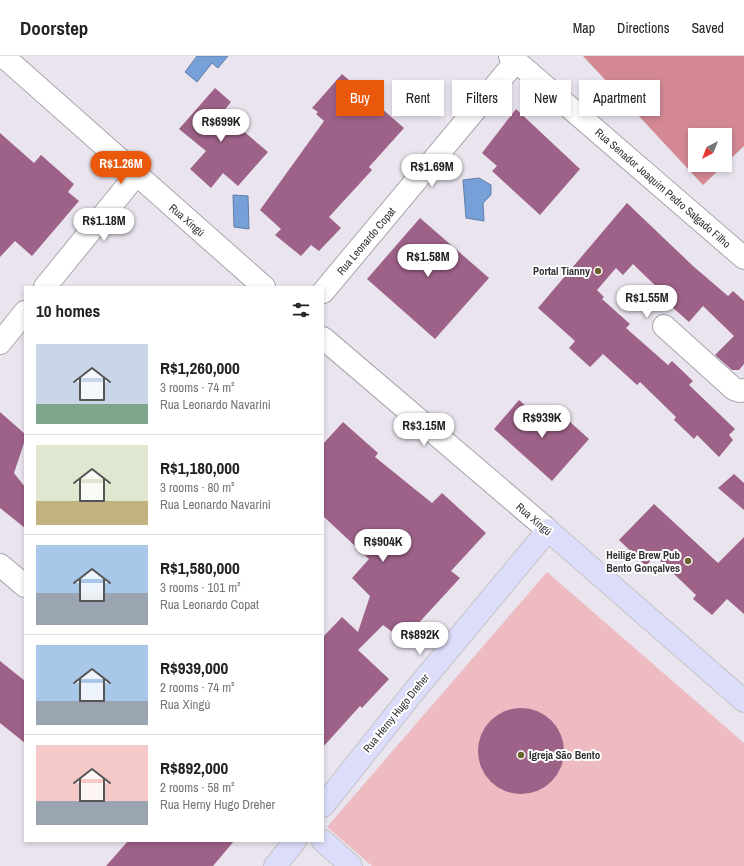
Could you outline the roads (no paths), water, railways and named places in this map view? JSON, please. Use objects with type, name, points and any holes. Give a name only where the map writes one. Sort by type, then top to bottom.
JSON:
[{"type":"main road","name":"Rua Xingú","points":[[548,530],[744,701]]},
{"type":"main road","name":"Rua Herny Hugo Dreher","points":[[324,805],[410,695],[548,530]]},
{"type":"main road","points":[[275,866],[294,842]]},
{"type":"main road","points":[[324,842],[351,866]]},
{"type":"street","name":"Rua Xingú","points":[[2,56],[263,286]]},
{"type":"street","name":"Rua Senador Joaquim Pedro Salgado Filho","points":[[513,58],[744,258]]},
{"type":"street","name":"Rua Leonardo Copat","points":[[324,291],[513,58]]},
{"type":"street","points":[[46,286],[136,175]]},
{"type":"street","points":[[0,343],[24,313]]},
{"type":"street","points":[[664,326],[734,390],[744,390]]},
{"type":"street","name":"Rua Xingú","points":[[324,339],[548,530]]},
{"type":"street","points":[[0,565],[24,585]]},
{"type":"water","points":[[197,56],[228,56],[218,68],[212,63],[197,82],[185,72]]},
{"type":"water","points":[[479,178],[491,185],[491,195],[483,203],[484,221],[466,218],[463,180]]},
{"type":"water","points":[[233,195],[248,196],[249,229],[234,227]]},
{"type":"place","name":"Portal Tianny","points":[[598,271]]},
{"type":"place","name":"Heilige Brew Pub Bento Gonçalves","points":[[688,561]]},
{"type":"place","name":"Igreja São Bento","points":[[521,755]]}]
